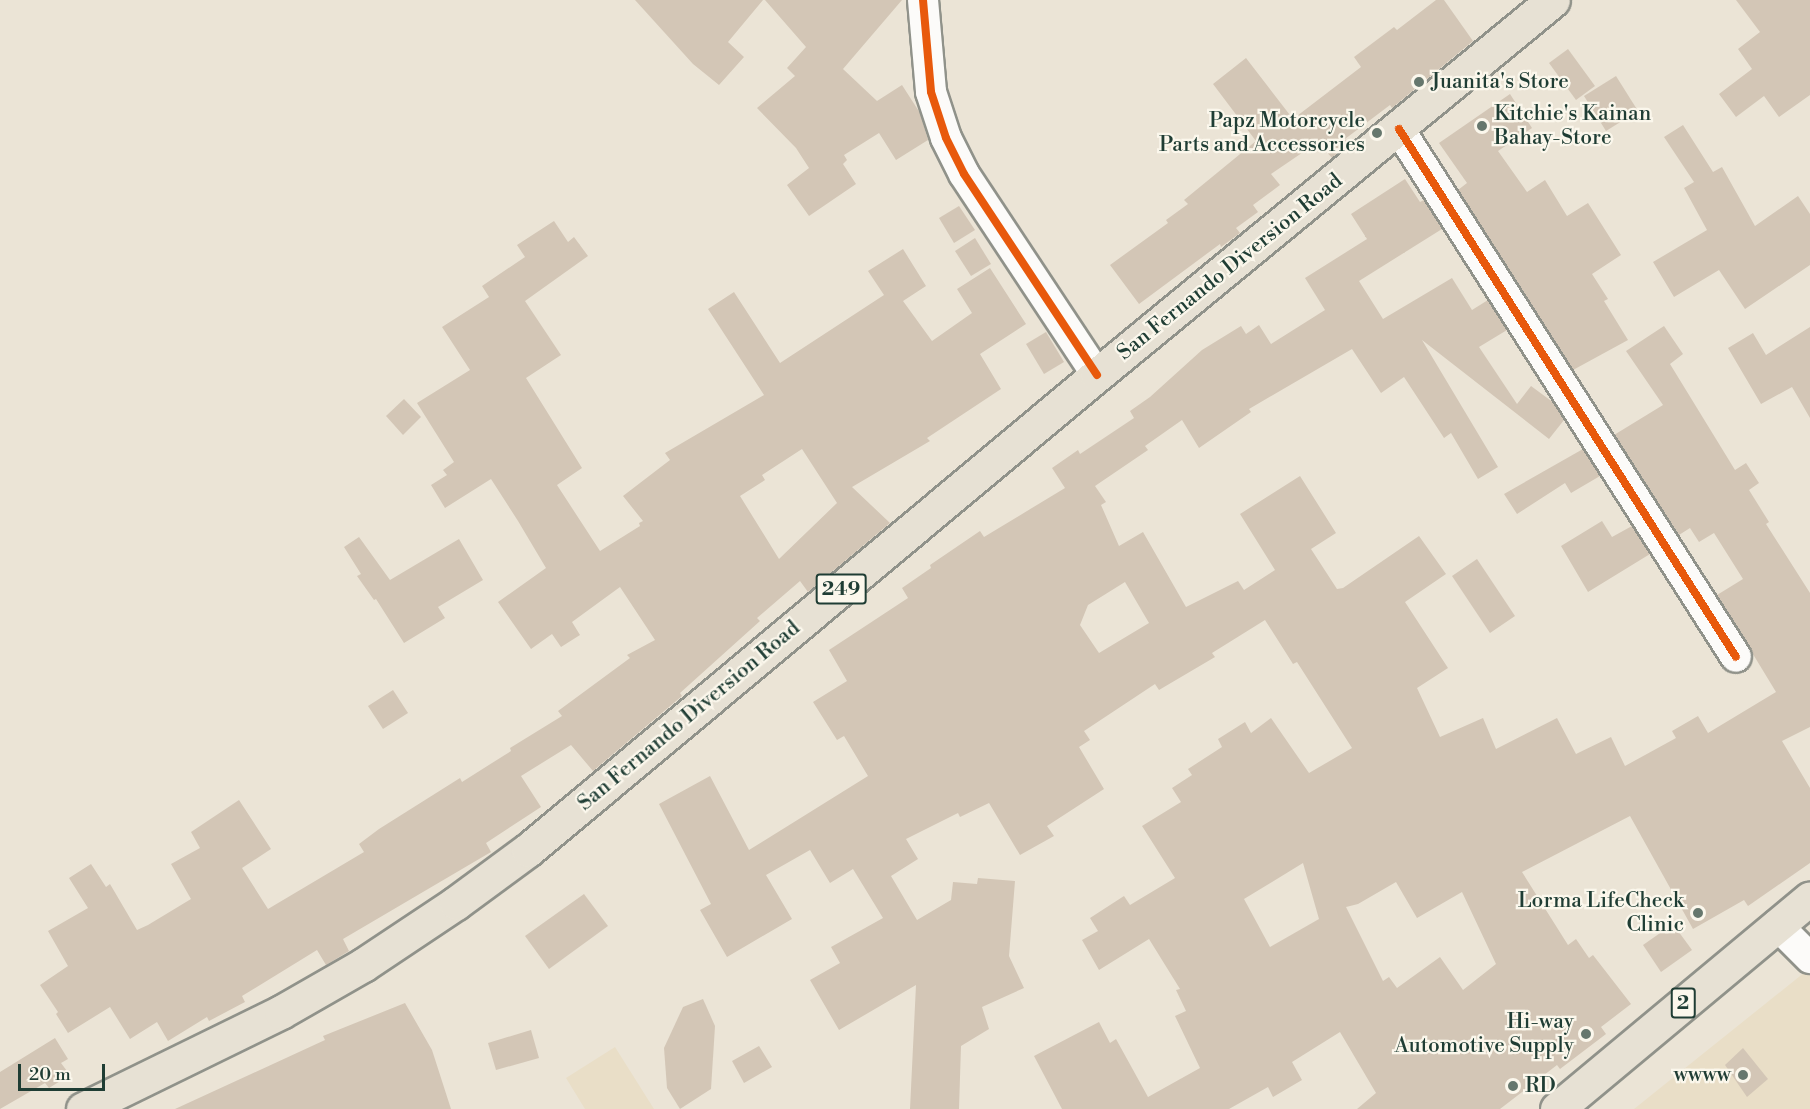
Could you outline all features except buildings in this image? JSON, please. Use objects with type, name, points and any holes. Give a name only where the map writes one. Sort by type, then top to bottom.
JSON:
[{"type":"main road","name":"San Fernando Diversion Road","points":[[83,1109],[118,1101],[363,965],[456,903],[528,850],[1097,375],[1399,129],[1553,0]]},
{"type":"main road","name":"2","points":[[1557,1109],[1810,898]]},
{"type":"street","points":[[923,0],[931,92],[946,138],[964,174],[1097,375]]},
{"type":"street","points":[[1399,129],[1736,657]]},
{"type":"street","points":[[1777,925],[1810,958]]},
{"type":"shaded area","points":[[1810,968],[1810,1109],[1634,1109]]},
{"type":"shaded area","points":[[615,1047],[654,1109],[585,1109],[566,1078]]},
{"type":"cycle path","points":[[923,0],[931,92],[946,138],[964,174],[1097,375]]},
{"type":"cycle path","points":[[1399,129],[1736,657]]},
{"type":"place","name":"Juanita's Store","points":[[1419,82]]},
{"type":"place","name":"Kitchie's Kainan Bahay-Store","points":[[1482,126]]},
{"type":"place","name":"Papz Motorcycle Parts and Accessories","points":[[1377,133]]},
{"type":"place","name":"Lorma LifeCheck Clinic","points":[[1698,913]]},
{"type":"place","name":"Hi-way Automotive Supply","points":[[1586,1034]]},
{"type":"place","name":"wwww","points":[[1743,1075]]},
{"type":"place","name":"RD","points":[[1513,1086]]}]
